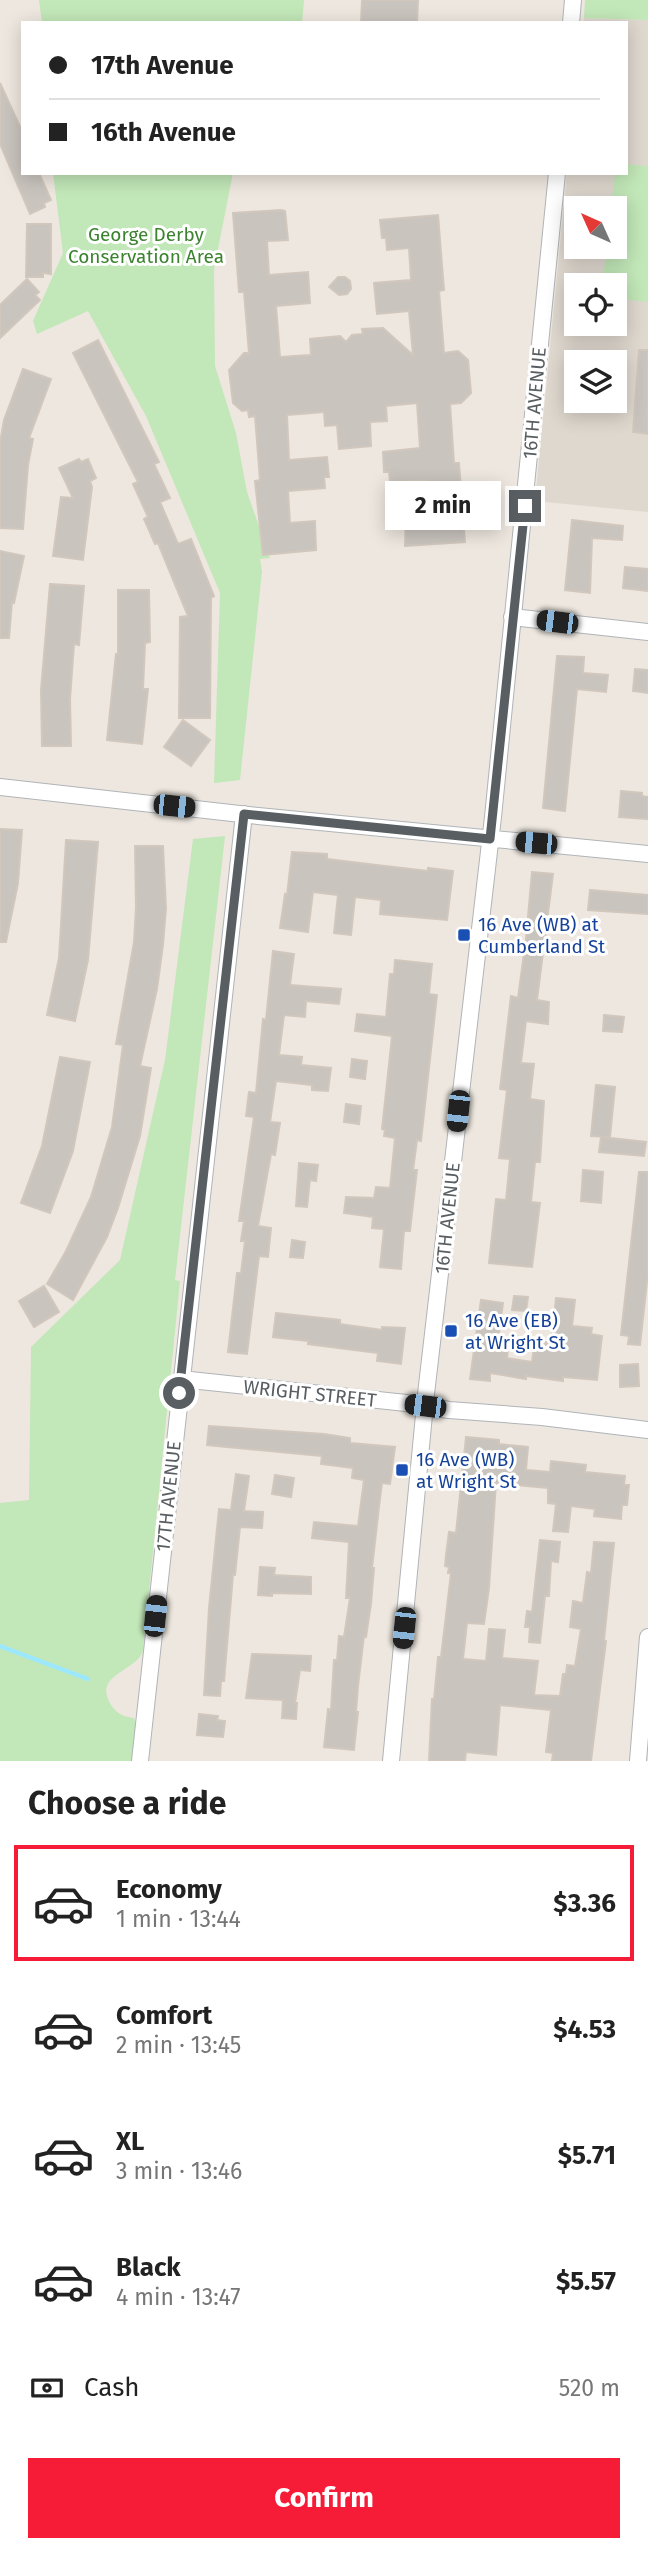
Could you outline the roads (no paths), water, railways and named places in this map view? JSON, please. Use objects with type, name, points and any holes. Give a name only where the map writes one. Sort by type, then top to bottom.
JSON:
[{"type":"street","points":[[571,21],[573,0]]},
{"type":"street","name":"16TH AVENUE","points":[[391,1761],[425,1406],[490,839],[557,175]]},
{"type":"street","points":[[512,617],[648,632]]},
{"type":"street","points":[[0,787],[648,854]]},
{"type":"street","name":"17TH AVENUE","points":[[140,1761],[244,814]]},
{"type":"street","name":"WRIGHT STREET","points":[[181,1379],[648,1430]]},
{"type":"street","points":[[638,1761],[648,1637]]},
{"type":"waterway","points":[[0,1646],[88,1679]]},
{"type":"place","name":"16 Ave (WB) at Cumberland St","points":[[464,935]]},
{"type":"place","name":"16 Ave (EB) at Wright St","points":[[451,1331]]},
{"type":"place","name":"16 Ave (WB) at Wright St","points":[[402,1470]]},
{"type":"park label","name":"George Derby Conservation Area","points":[[146,245]]}]
